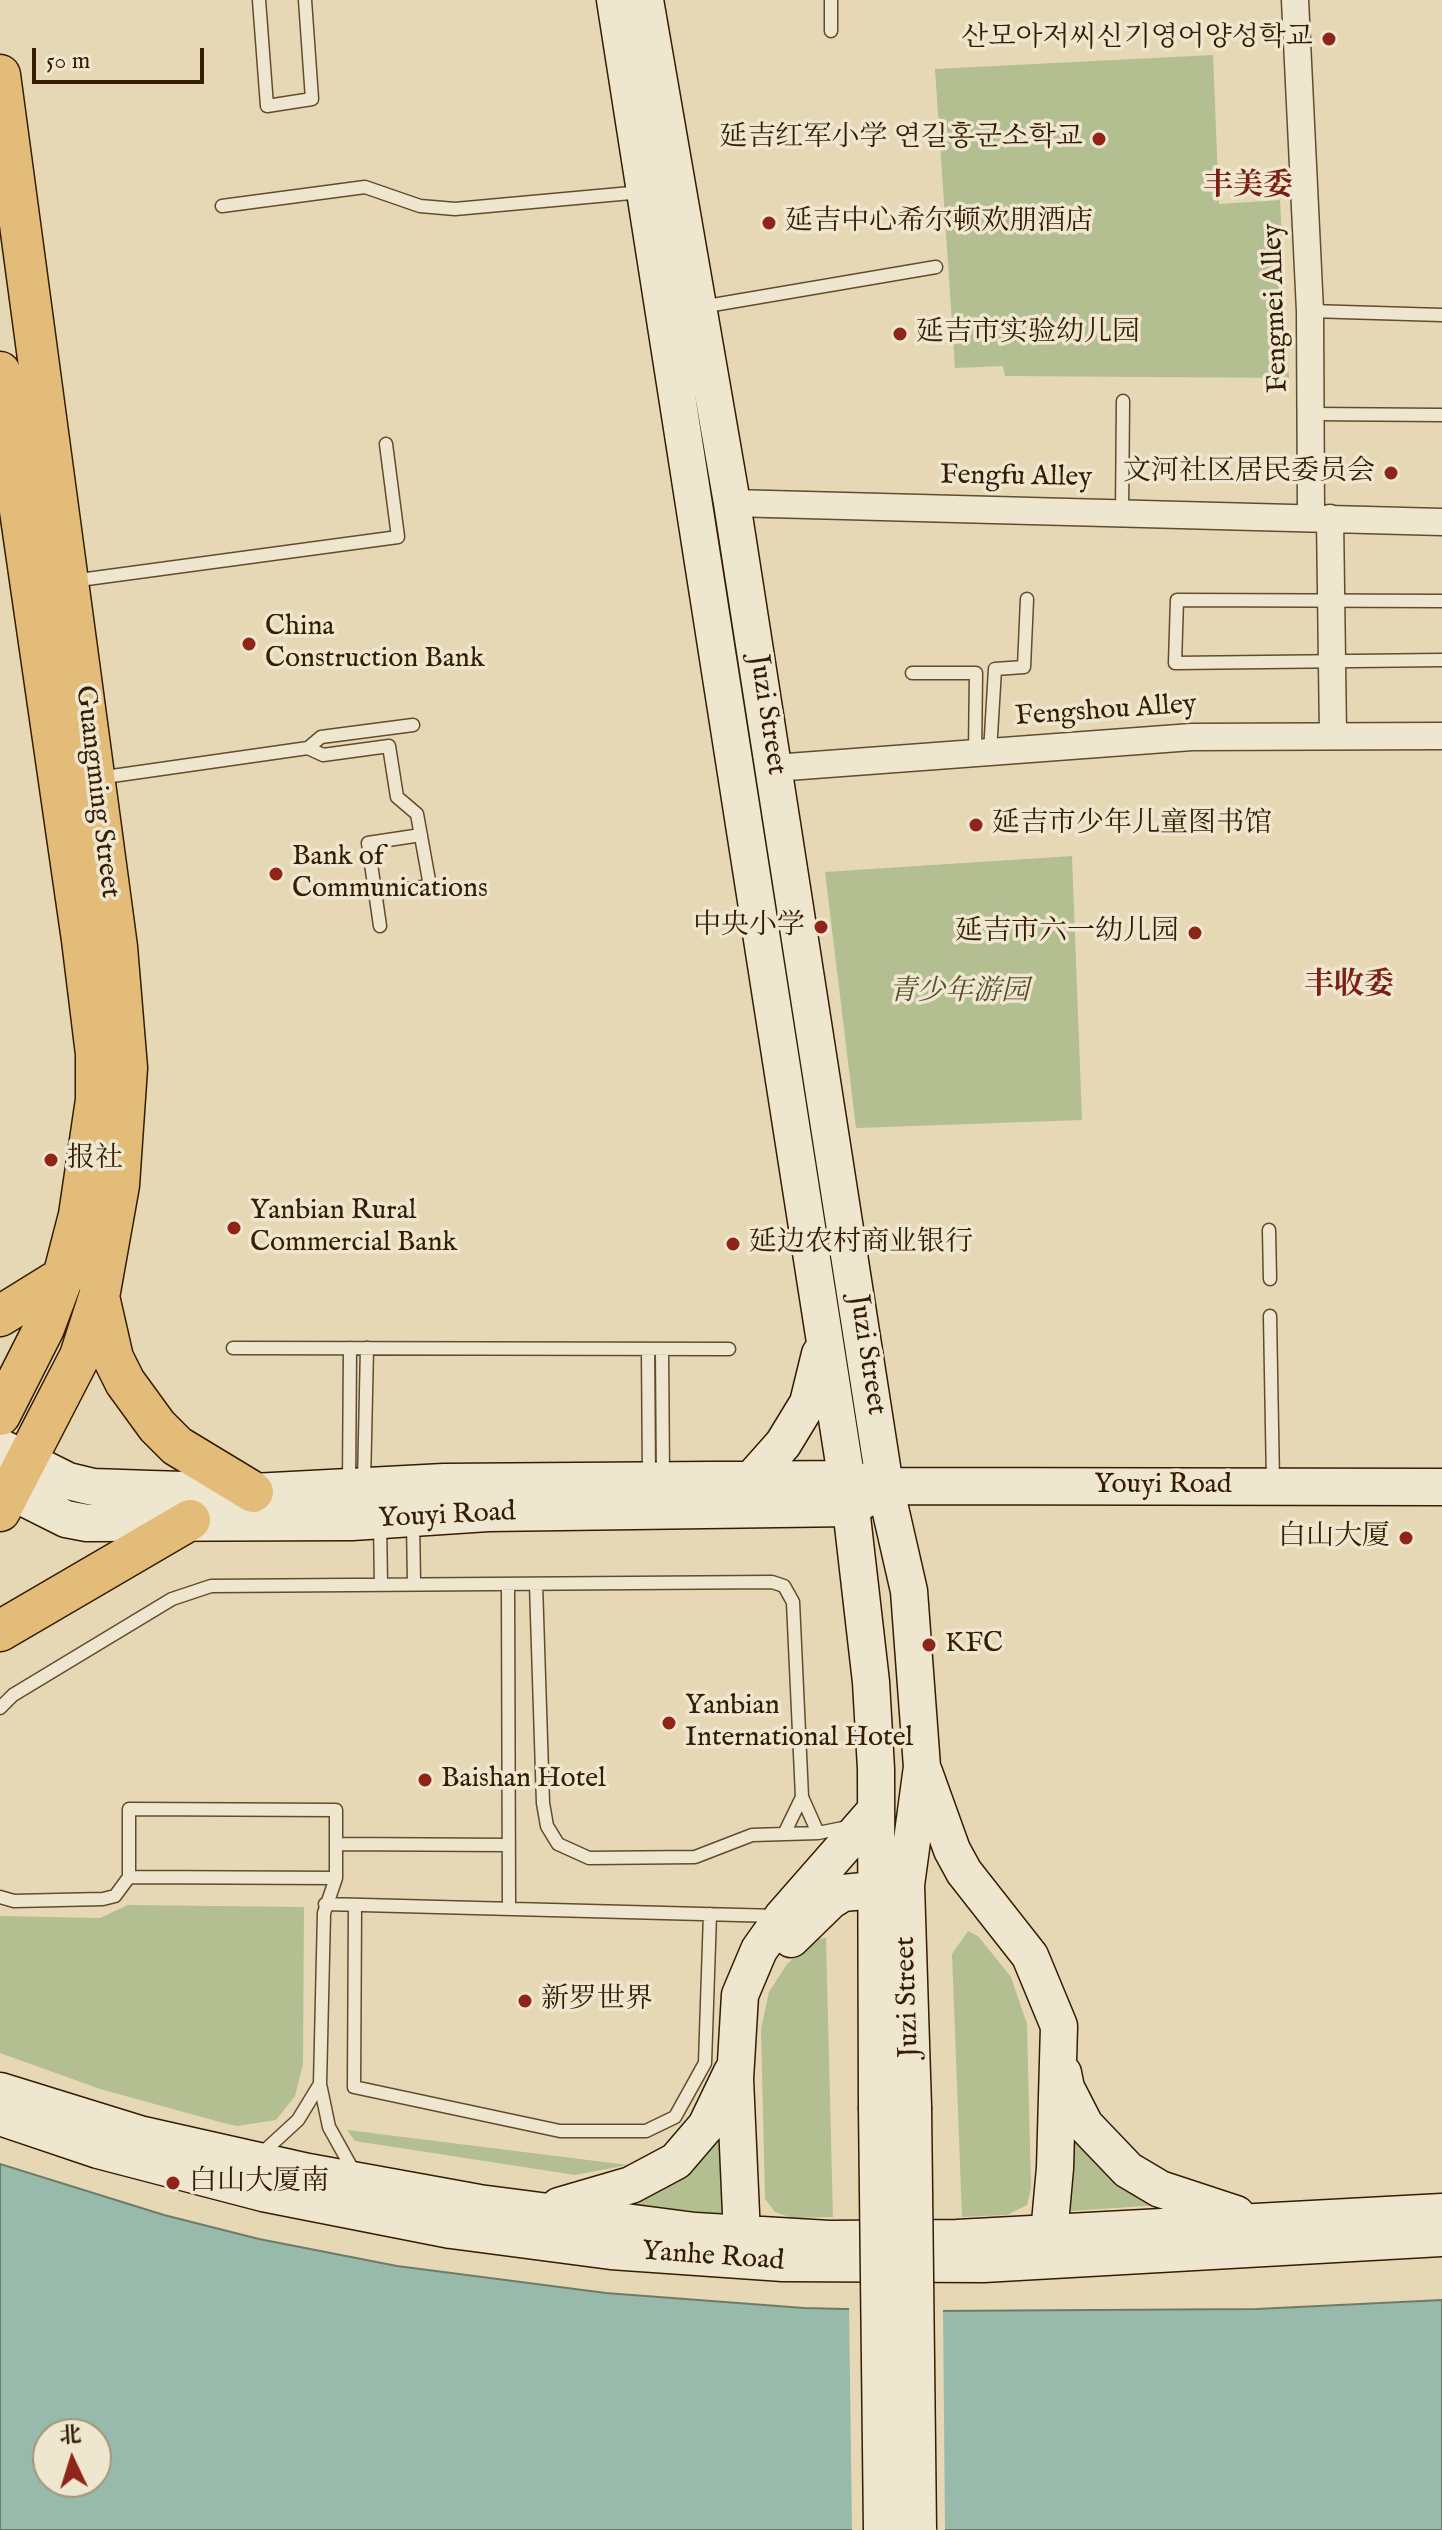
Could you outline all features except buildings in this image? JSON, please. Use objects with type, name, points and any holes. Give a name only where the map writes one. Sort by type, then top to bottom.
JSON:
[{"type":"main road","name":"Juzi Street","points":[[615,0],[824,1333],[871,1682],[875,1811],[890,1887],[913,2107],[918,2530]]},
{"type":"main road","name":"Juzi Street","points":[[645,0],[732,503],[885,1486],[909,1591],[922,1767],[890,1887],[877,2107],[882,2530]]},
{"type":"main road","name":"Guangming Street","points":[[0,75],[117,947],[127,1068],[119,1185],[99,1297],[80,1356],[7,1480]]},
{"type":"main road","name":"Guangming Street","points":[[0,372],[8,484],[96,1054],[96,1100],[89,1153],[79,1215],[63,1277],[44,1328],[0,1415]]},
{"type":"main road","points":[[0,1316],[63,1277]]},
{"type":"main road","points":[[99,1297],[113,1358],[125,1382],[157,1426],[177,1446],[253,1492]]},
{"type":"main road","points":[[751,1480],[783,1444],[808,1403],[824,1333]]},
{"type":"main road","name":"Youyi Road","points":[[7,1480],[68,1481],[93,1487],[253,1492],[444,1482],[751,1480],[848,1494]]},
{"type":"main road","name":"Youyi Road","points":[[7,1480],[66,1519],[87,1523],[397,1519],[848,1494],[885,1486],[1442,1487]]},
{"type":"main road","points":[[0,1631],[190,1520]]},
{"type":"main road","points":[[922,1767],[952,1850],[964,1872],[1021,1943],[1039,1973],[1059,2026],[1042,2247]]},
{"type":"main road","points":[[749,2248],[736,2062],[740,1995],[759,1950],[783,1916],[875,1811]]},
{"type":"main road","points":[[749,2248],[749,2092],[753,2013],[778,1954],[827,1903],[843,1893],[928,1878],[950,1886],[1023,1980],[1039,2036],[1042,2247]]},
{"type":"main road","points":[[1059,2056],[1075,2108],[1113,2158],[1160,2189],[1255,2221]]},
{"type":"main road","points":[[542,2211],[631,2185],[676,2161],[706,2126],[736,2062]]},
{"type":"main road","name":"Yanhe Road","points":[[0,2091],[139,2134],[253,2160],[361,2182],[622,2223],[749,2248]]},
{"type":"main road","name":"Yanhe Road","points":[[0,2117],[159,2168],[364,2214],[518,2241],[749,2248],[1042,2247],[1442,2238]]},
{"type":"main road","name":"Yanhe Road","points":[[1042,2247],[1255,2221],[1442,2212]]},
{"type":"street","name":"Fengmei Alley","points":[[1295,0],[1313,414],[1331,598],[1333,735]]},
{"type":"street","name":"Fengfu Alley","points":[[732,503],[1442,522]]},
{"type":"street","name":"Fengshou Alley","points":[[774,768],[1192,737],[1442,736]]},
{"type":"lane","points":[[259,0],[267,106],[312,99],[305,0]]},
{"type":"lane","points":[[831,0],[831,31]]},
{"type":"lane","points":[[222,206],[365,187],[420,206],[455,209],[644,192]]},
{"type":"lane","points":[[698,308],[936,267]]},
{"type":"lane","points":[[1310,311],[1442,315]]},
{"type":"lane","points":[[1122,513],[1123,401]]},
{"type":"lane","points":[[1313,414],[1442,415]]},
{"type":"lane","points":[[69,582],[398,537],[386,444]]},
{"type":"lane","points":[[1442,601],[1331,598],[1177,600],[1175,663],[1442,660]]},
{"type":"lane","points":[[983,753],[995,669],[1024,667],[1027,599]]},
{"type":"lane","points":[[912,673],[976,673],[983,753]]},
{"type":"lane","points":[[94,778],[308,748],[321,737],[413,725]]},
{"type":"lane","points":[[308,748],[323,755],[389,746],[397,797],[417,814],[430,886],[375,893]]},
{"type":"lane","points":[[380,926],[368,843],[421,835]]},
{"type":"lane","points":[[1269,1230],[1270,1279]]},
{"type":"lane","points":[[1270,1316],[1273,1487]]},
{"type":"lane","points":[[233,1348],[729,1349]]},
{"type":"lane","points":[[350,1348],[356,1487]]},
{"type":"lane","points":[[356,1487],[367,1348]]},
{"type":"lane","points":[[648,1349],[656,1481]]},
{"type":"lane","points":[[656,1481],[662,1349]]},
{"type":"lane","points":[[397,1519],[414,1584]]},
{"type":"lane","points":[[381,1585],[397,1519]]},
{"type":"lane","points":[[0,1708],[13,1695],[193,1589],[772,1582],[784,1586],[793,1602],[802,1797],[818,1833]]},
{"type":"lane","points":[[508,1584],[509,1909]]},
{"type":"lane","points":[[536,1584],[543,1803],[547,1826],[558,1844],[589,1858],[695,1857],[752,1835],[844,1829],[875,1811]]},
{"type":"lane","points":[[784,1834],[802,1797]]},
{"type":"lane","points":[[0,1897],[14,1901],[103,1899],[115,1896],[129,1877],[129,1809],[336,1810],[336,1878],[325,1904],[320,2084],[334,2139],[361,2182]]},
{"type":"lane","points":[[336,1844],[509,1845]]},
{"type":"lane","points":[[129,1877],[336,1878]]},
{"type":"lane","points":[[325,1904],[783,1916]]},
{"type":"lane","points":[[355,1905],[354,2087],[560,2131],[646,2131],[675,2117],[705,2063],[710,1914]]},
{"type":"lane","points":[[253,2160],[298,2120],[320,2084]]},
{"type":"green space","name":"延吉红军小学 연길홍군소학교","points":[[1213,55],[1219,204],[1280,200],[1289,378],[1005,376],[1003,366],[955,368],[935,69]]},
{"type":"green space","name":"青少年游园","points":[[1072,856],[1082,1120],[856,1128],[825,872]]},
{"type":"green space","points":[[128,1905],[304,1907],[303,2064],[295,2096],[276,2120],[237,2126],[220,2122],[100,2089],[0,2053],[0,1916],[100,1918]]},
{"type":"green space","points":[[968,1931],[978,1936],[1011,1977],[1027,2024],[1031,2188],[1027,2205],[1007,2215],[962,2217],[952,1954]]},
{"type":"green space","points":[[826,1938],[833,2217],[792,2218],[775,2212],[765,2199],[761,2029],[769,1992],[787,1964],[815,1939]]},
{"type":"green space","points":[[1067,2107],[1175,2204],[1071,2211]]},
{"type":"green space","points":[[724,2116],[730,2215],[617,2203]]},
{"type":"green space","points":[[347,2130],[628,2165],[575,2175],[355,2141]]},
{"type":"shaded area","points":[[0,2164],[164,2215],[259,2239],[397,2266],[606,2293],[804,2308],[930,2311],[1257,2309],[1442,2300],[1442,2530],[0,2530]]},
{"type":"pier","points":[[849,2305],[943,2307],[945,2530],[852,2530]]},
{"type":"place","name":"산모아저씨신기영어양성학교","points":[[1329,39]]},
{"type":"place","name":"延吉红军小学 연길홍군소학교","points":[[1099,139]]},
{"type":"place","name":"延吉中心希尔顿欢朋酒店","points":[[769,223]]},
{"type":"place","name":"延吉市实验幼儿园","points":[[900,334]]},
{"type":"place","name":"文河社区居民委员会","points":[[1391,473]]},
{"type":"place","name":"China Construction Bank","points":[[249,644]]},
{"type":"place","name":"延吉市少年儿童图书馆","points":[[976,825]]},
{"type":"place","name":"Bank of Communications","points":[[276,874]]},
{"type":"place","name":"中央小学","points":[[821,927]]},
{"type":"place","name":"延吉市六一幼儿园","points":[[1195,933]]},
{"type":"place","name":"报社","points":[[51,1160]]},
{"type":"place","name":"Yanbian Rural Commercial Bank","points":[[234,1228]]},
{"type":"place","name":"延边农村商业银行","points":[[733,1244]]},
{"type":"place","name":"白山大厦","points":[[1406,1538]]},
{"type":"place","name":"KFC","points":[[929,1645]]},
{"type":"place","name":"Yanbian International Hotel","points":[[669,1723]]},
{"type":"place","name":"Baishan Hotel","points":[[425,1780]]},
{"type":"place","name":"新罗世界","points":[[525,2001]]},
{"type":"place","name":"白山大厦南","points":[[173,2183]]},
{"type":"district","name":"丰美委","points":[[1248,188]]},
{"type":"district","name":"丰收委","points":[[1349,987]]}]
